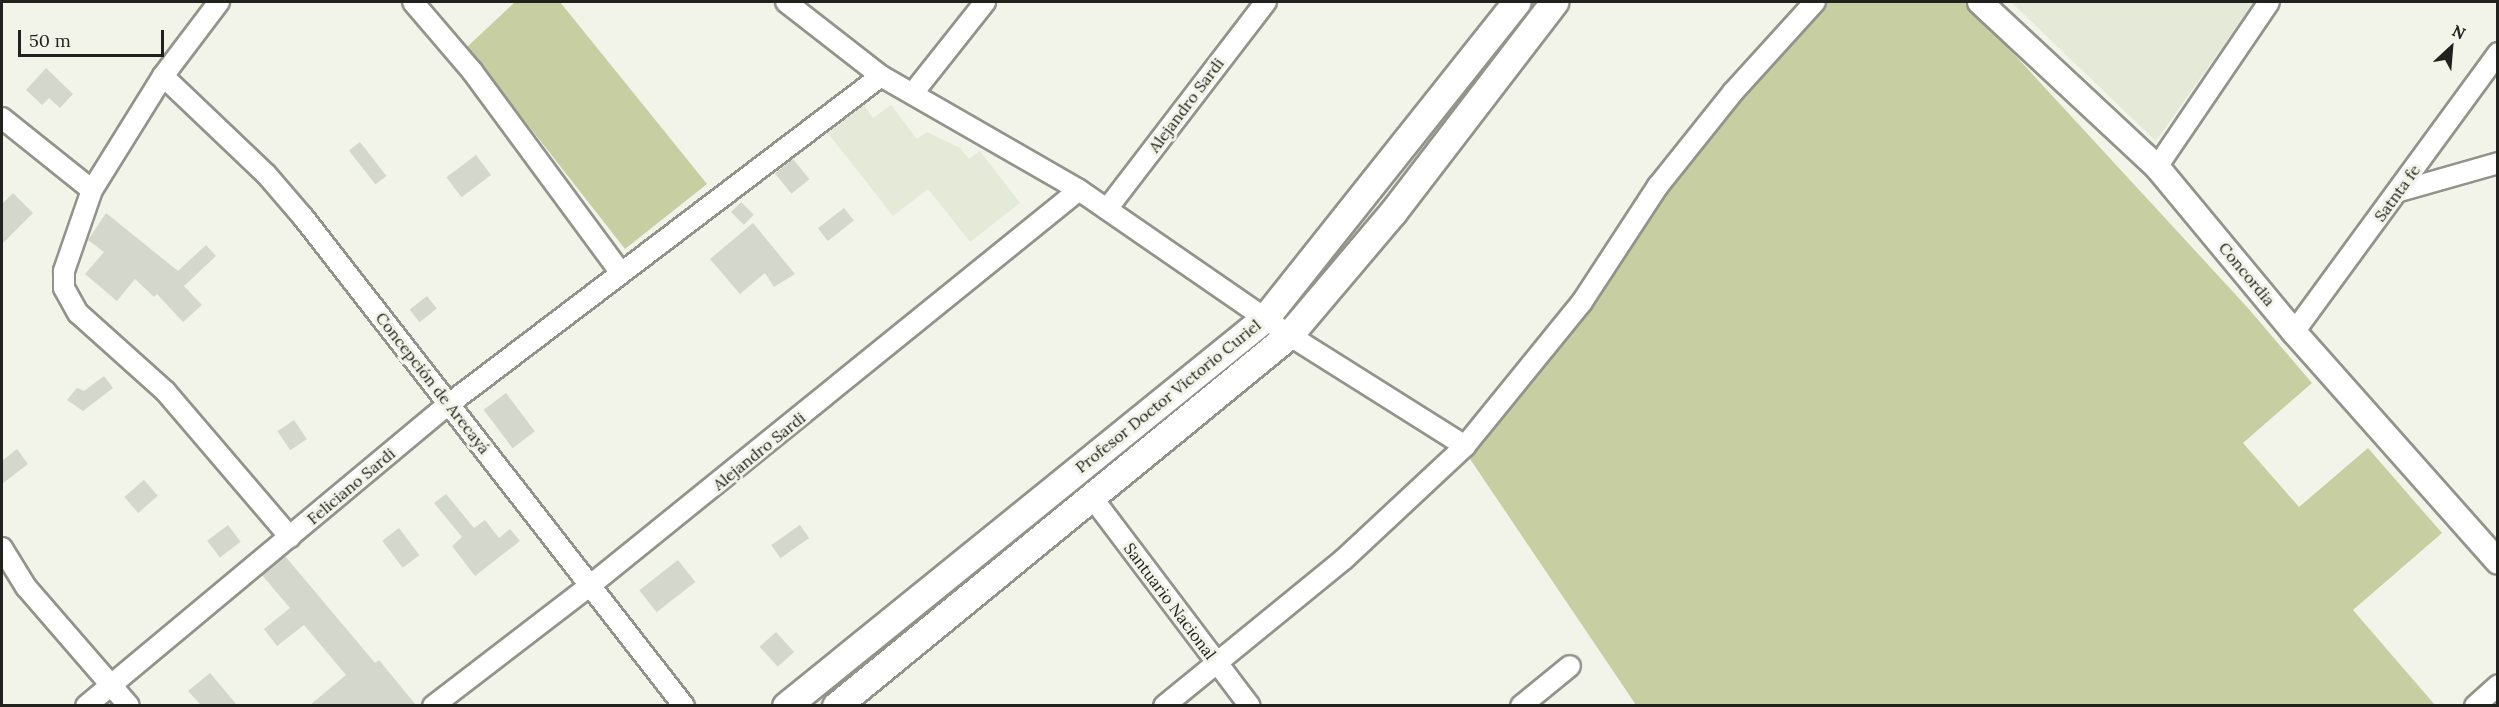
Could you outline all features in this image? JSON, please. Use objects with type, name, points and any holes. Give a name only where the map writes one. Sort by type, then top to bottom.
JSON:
[{"type":"main road","name":"Profesor Doctor Victorio Curiel","points":[[786,705],[1265,318],[1516,2]]},
{"type":"main road","name":"Profesor Doctor Victorio Curiel","points":[[836,705],[1289,335],[1393,212],[1554,2]]},
{"type":"street","points":[[219,2],[164,76],[92,190],[64,271],[64,288],[78,313],[166,392],[290,537]]},
{"type":"street","points":[[413,2],[472,71],[620,272]]},
{"type":"street","points":[[786,2],[881,76],[1079,190],[1289,335],[1465,446]]},
{"type":"street","points":[[913,93],[985,2]]},
{"type":"street","name":"Alejandro Sardi","points":[[1107,209],[1266,2]]},
{"type":"street","points":[[1164,705],[1344,559],[1465,446],[1582,302],[1658,186],[1733,92],[1815,2]]},
{"type":"street","name":"Concordia","points":[[1980,2],[2157,167],[2295,332],[2498,562]]},
{"type":"street","points":[[2157,167],[2269,2]]},
{"type":"street","name":"Satnta fe","points":[[2295,332],[2400,191],[2498,53]]},
{"type":"street","name":"Concepción de Arecayá","points":[[164,76],[266,174],[592,584],[684,705]]},
{"type":"street","name":"Feliciano Sardi","points":[[86,705],[449,404],[881,76]]},
{"type":"street","points":[[2,118],[92,190]]},
{"type":"street","points":[[2400,191],[2498,163]]},
{"type":"street","name":"Alejandro Sardi","points":[[434,705],[592,584],[973,280],[1079,190]]},
{"type":"street","name":"Santuario Nacional","points":[[1091,496],[1250,705]]},
{"type":"street","points":[[2,548],[26,587],[129,705]]},
{"type":"street","points":[[1521,705],[1570,666]]},
{"type":"street","points":[[2475,705],[2498,685]]},
{"type":"shaded area","points":[[2011,2],[2254,2],[2156,141]]},
{"type":"shaded area","points":[[864,105],[873,118],[891,105],[917,139],[927,132],[960,148],[969,159],[980,151],[1020,203],[970,242],[928,189],[893,216],[828,133]]},
{"type":"green space","points":[[515,2],[560,2],[707,184],[625,249],[467,47]]},
{"type":"green space","points":[[1808,2],[1966,2],[2247,307],[2312,383],[2243,443],[2299,507],[2368,448],[2442,533],[2353,610],[2435,705],[1636,705],[1464,450]]},
{"type":"building","points":[[46,68],[73,94],[60,108],[49,98],[42,105],[26,90]]},
{"type":"building","points":[[360,142],[386,176],[375,185],[349,151]]},
{"type":"building","points":[[476,155],[491,175],[461,197],[446,177]]},
{"type":"building","points":[[793,159],[809,179],[791,194],[775,173]]},
{"type":"building","points":[[13,193],[33,213],[2,244],[2,204]]},
{"type":"building","points":[[741,202],[754,215],[744,225],[731,212]]},
{"type":"building","points":[[844,208],[854,221],[828,241],[818,228]]},
{"type":"building","points":[[106,213],[178,271],[206,245],[216,256],[184,286],[202,305],[183,322],[157,294],[154,297],[135,279],[117,301],[85,274],[104,252],[88,240]]},
{"type":"building","points":[[753,223],[795,274],[774,287],[765,273],[740,294],[710,259]]},
{"type":"building","points":[[427,296],[437,309],[420,322],[410,310]]},
{"type":"building","points":[[104,376],[113,388],[83,411],[67,400],[77,388],[84,391]]},
{"type":"building","points":[[506,393],[535,431],[513,448],[484,410]]},
{"type":"building","points":[[294,420],[307,439],[290,450],[277,431]]},
{"type":"building","points":[[17,449],[28,464],[2,484],[2,461]]},
{"type":"building","points":[[144,480],[158,496],[138,513],[124,497]]},
{"type":"building","points":[[446,494],[474,528],[485,520],[499,538],[510,529],[520,541],[475,576],[452,546],[462,537],[434,503]]},
{"type":"building","points":[[228,525],[241,542],[220,557],[207,541]]},
{"type":"building","points":[[800,525],[809,538],[781,558],[771,545]]},
{"type":"building","points":[[399,528],[419,555],[403,568],[382,541]]},
{"type":"building","points":[[285,556],[375,663],[379,660],[416,705],[310,705],[346,675],[304,625],[277,646],[264,629],[290,608],[262,575]]},
{"type":"building","points":[[678,560],[695,582],[657,612],[639,590]]},
{"type":"building","points":[[776,632],[794,652],[778,667],[760,647]]},
{"type":"building","points":[[210,673],[237,705],[201,705],[188,691]]}]
